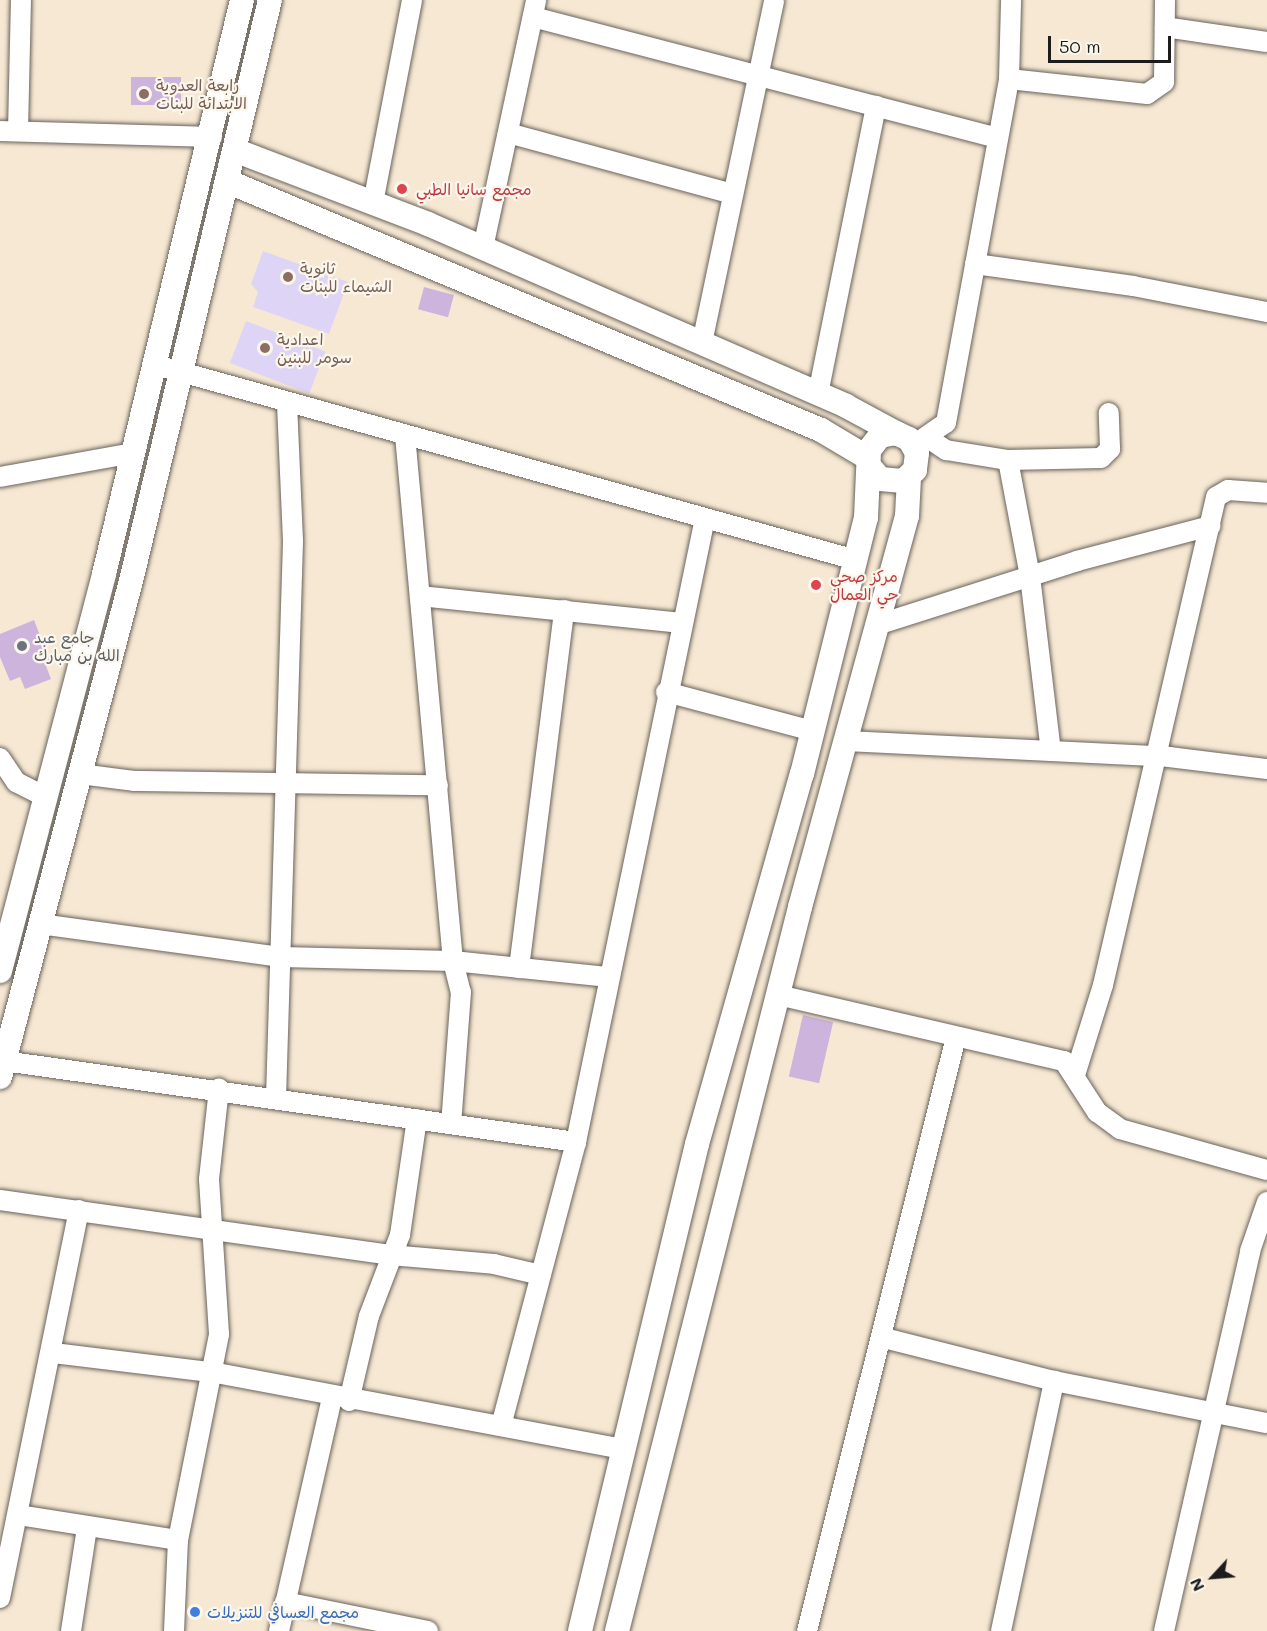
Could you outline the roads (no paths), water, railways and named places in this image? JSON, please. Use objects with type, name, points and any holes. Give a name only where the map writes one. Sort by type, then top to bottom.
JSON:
[{"type":"street","points":[[21,0],[9,131],[212,137]]},
{"type":"street","points":[[0,971],[156,365],[212,137],[242,0]]},
{"type":"street","points":[[270,0],[237,151],[182,373],[2,1069],[219,1089],[576,1142]]},
{"type":"street","points":[[373,203],[412,0]]},
{"type":"street","points":[[702,343],[756,75],[774,0]]},
{"type":"street","points":[[1009,79],[1146,94],[1164,82],[1166,0]]},
{"type":"street","points":[[580,1631],[697,1144],[813,731],[856,560],[871,493],[869,462],[880,436],[913,439],[946,423],[1009,79],[1009,1]]},
{"type":"street","points":[[483,248],[534,8],[756,75],[998,138]]},
{"type":"street","points":[[1165,27],[1267,42]]},
{"type":"street","points":[[818,394],[876,106]]},
{"type":"street","points":[[508,133],[732,194]]},
{"type":"street","points":[[237,151],[483,248],[818,394],[913,439],[946,450],[1008,460],[1101,458],[1110,449],[1109,413]]},
{"type":"street","points":[[229,182],[822,430],[869,462],[887,482],[909,477]]},
{"type":"street","points":[[975,264],[1133,285],[1267,312]]},
{"type":"street","points":[[156,365],[856,560]]},
{"type":"street","points":[[276,1098],[288,783],[293,541],[286,402]]},
{"type":"street","points":[[405,435],[453,962],[461,992],[451,1124]]},
{"type":"street","points":[[617,1631],[778,995],[907,516],[909,477],[917,462],[913,439]]},
{"type":"street","points":[[0,477],[134,453]]},
{"type":"street","points":[[1008,460],[1030,576],[1051,751]]},
{"type":"street","points":[[1075,1075],[1103,986],[1154,756],[1216,497],[1227,490],[1267,493]]},
{"type":"street","points":[[501,1426],[576,1142],[666,692],[705,518]]},
{"type":"street","points":[[877,625],[1030,576],[1210,526]]},
{"type":"street","points":[[420,596],[682,623]]},
{"type":"street","points":[[519,968],[564,610]]},
{"type":"street","points":[[666,692],[813,731]]},
{"type":"street","points":[[846,741],[1154,756],[1267,769]]},
{"type":"street","points":[[59,745],[82,764],[134,781],[438,785]]},
{"type":"street","points":[[0,758],[16,783],[46,797]]},
{"type":"street","points":[[40,924],[280,957],[453,962],[609,977]]},
{"type":"street","points":[[778,995],[1064,1061],[1075,1075],[1096,1112],[1120,1128],[1267,1170]]},
{"type":"street","points":[[807,1631],[884,1338],[956,1037]]},
{"type":"street","points":[[174,1631],[178,1540],[219,1334],[210,1230],[209,1179],[219,1089]]},
{"type":"street","points":[[279,1631],[341,1399],[390,1256],[400,1235],[417,1119]]},
{"type":"street","points":[[0,1200],[390,1256],[494,1264],[541,1275]]},
{"type":"street","points":[[1164,1631],[1250,1251],[1267,1202]]},
{"type":"street","points":[[0,1598],[53,1353],[79,1210]]},
{"type":"street","points":[[884,1338],[1054,1381],[1267,1423]]},
{"type":"street","points":[[53,1353],[211,1372],[341,1399],[623,1449]]},
{"type":"street","points":[[1001,1631],[1054,1381]]},
{"type":"street","points":[[18,1515],[87,1528],[178,1540]]},
{"type":"street","points":[[71,1631],[87,1528]]},
{"type":"street","points":[[285,1602],[428,1631]]},
{"type":"place","name":"رابعة العدوية الابتدائة للبنات","points":[[144,94]]},
{"type":"place","name":"مجمع سانيا الطبي","points":[[402,189]]},
{"type":"place","name":"ثانوية الشيماء للبنات","points":[[288,277]]},
{"type":"place","name":"اعدادية سومر للبنين","points":[[265,348]]},
{"type":"place","name":"مركز صحي حي العمال","points":[[816,585]]},
{"type":"place","name":"جامع عبد الله بن مبارك","points":[[22,646]]},
{"type":"place","name":"مجمع العسافي للتنزيلات","points":[[195,1612]]}]
